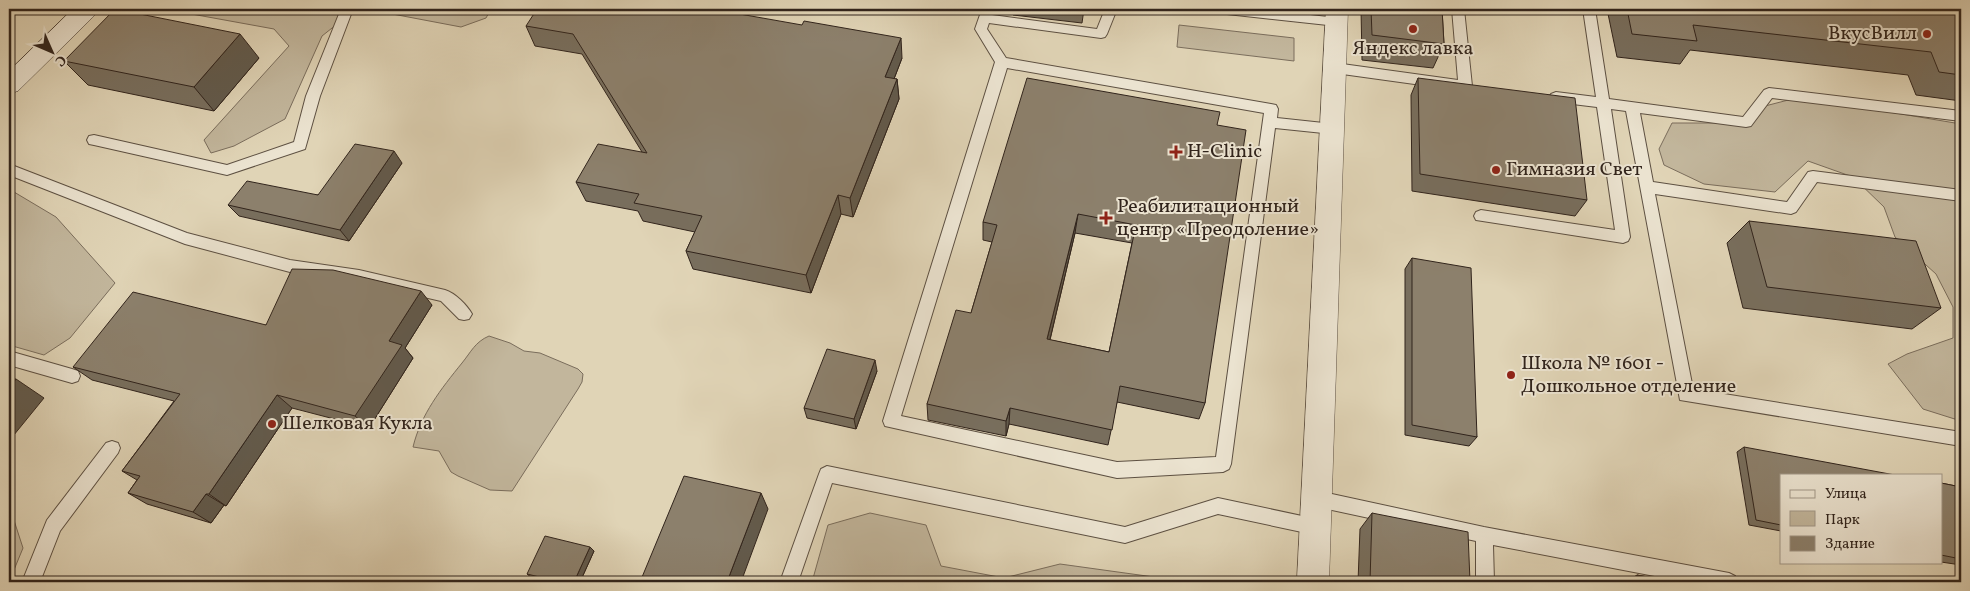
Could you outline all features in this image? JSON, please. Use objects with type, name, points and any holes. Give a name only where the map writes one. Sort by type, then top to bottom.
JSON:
[{"type":"street","points":[[9,85],[86,9]]},
{"type":"street","points":[[1314,582],[1337,15]]},
{"type":"lane","points":[[94,140],[227,170],[300,145],[313,96],[347,9]]},
{"type":"lane","points":[[1002,62],[891,421],[1117,470],[1223,464],[1270,109],[1002,62],[981,30],[986,14],[1101,34],[1111,9]]},
{"type":"lane","points":[[1218,9],[1337,15]]},
{"type":"lane","points":[[1458,9],[1465,86]]},
{"type":"lane","points":[[1482,216],[1623,237],[1589,9]]},
{"type":"lane","points":[[1335,68],[1482,88]]},
{"type":"lane","points":[[1545,96],[1746,122],[1769,92],[1961,116]]},
{"type":"lane","points":[[1632,106],[1686,394],[1961,439]]},
{"type":"lane","points":[[1269,122],[1333,129]]},
{"type":"lane","points":[[9,169],[185,238],[290,266],[359,276],[445,296],[464,314]]},
{"type":"lane","points":[[1647,187],[1791,208],[1813,176],[1961,195]]},
{"type":"lane","points":[[9,358],[72,376]]},
{"type":"lane","points":[[31,582],[53,526],[112,448]]},
{"type":"lane","points":[[790,582],[827,474],[1125,535],[1218,506],[1317,513],[1484,535],[1729,582]]},
{"type":"lane","points":[[1484,535],[1486,582]]},
{"type":"green space","points":[[164,9],[356,9],[322,36],[285,119],[234,146],[211,153],[204,140],[289,46],[274,29]]},
{"type":"green space","points":[[366,9],[491,9],[486,18],[461,27]]},
{"type":"green space","points":[[1179,25],[1294,38],[1294,61],[1177,47]]},
{"type":"green space","points":[[1800,97],[1961,124],[1961,421],[1923,409],[1888,364],[1907,354],[1953,338],[1953,307],[1936,274],[1895,237],[1884,207],[1853,177],[1808,161],[1775,192],[1704,184],[1664,165],[1659,149],[1672,123],[1751,123],[1765,106]]},
{"type":"green space","points":[[9,189],[56,217],[115,283],[70,338],[44,355],[9,345]]},
{"type":"green space","points":[[489,336],[510,343],[524,351],[540,353],[578,369],[583,374],[582,382],[578,389],[512,491],[490,490],[458,476],[451,472],[439,451],[413,447],[426,413],[439,392],[480,341]]},
{"type":"green space","points":[[9,505],[23,548],[9,582]]},
{"type":"green space","points":[[870,513],[926,525],[941,566],[1004,578],[1060,564],[1190,582],[812,582],[828,525]]},
{"type":"building","points":[[115,9],[240,34],[194,87],[64,61]]},
{"type":"building","points":[[537,9],[736,9],[734,13],[802,25],[804,21],[901,38],[885,77],[897,79],[850,198],[838,195],[806,275],[686,251],[702,216],[634,203],[639,194],[576,182],[598,144],[647,153],[573,34],[526,26]]},
{"type":"building","points":[[1371,9],[1442,9],[1444,44],[1372,35]]},
{"type":"building","points":[[1627,9],[1961,9],[1961,75],[1939,72],[1931,52],[1693,25],[1697,41],[1632,34]]},
{"type":"building","points":[[1027,78],[1220,112],[1217,125],[1246,130],[1205,403],[1120,386],[1112,430],[1010,408],[1006,421],[927,404],[956,310],[971,313],[997,225],[983,222]],"holes":[[[1078,214],[1136,225],[1109,352],[1047,339]]]},
{"type":"building","points":[[1418,78],[1575,98],[1587,200],[1420,174]]},
{"type":"building","points":[[355,144],[394,151],[340,230],[228,205],[247,181],[318,195]]},
{"type":"building","points":[[1749,221],[1916,241],[1941,308],[1767,287]]},
{"type":"building","points":[[1412,258],[1471,268],[1477,437],[1412,425]]},
{"type":"building","points":[[292,269],[333,270],[421,291],[389,341],[402,345],[355,416],[277,395],[209,494],[206,494],[193,512],[128,493],[140,476],[122,471],[180,394],[73,367],[133,292],[266,325]]},
{"type":"building","points":[[827,349],[875,360],[854,419],[804,408]]},
{"type":"building","points":[[9,378],[16,379],[9,388]]},
{"type":"building","points":[[1744,447],[1890,474],[1780,474],[1780,525],[1756,520]]},
{"type":"building","points":[[684,476],[761,493],[727,582],[640,582]]},
{"type":"building","points":[[1942,483],[1961,487],[1961,559],[1942,555]]},
{"type":"building","points":[[1372,513],[1468,532],[1470,582],[1370,582]]},
{"type":"building","points":[[545,536],[590,547],[574,582],[560,582],[527,574]]},
{"type":"building","points":[[1637,575],[1675,582],[1638,582]]},
{"type":"place","name":"Яндекс лавка","points":[[1413,29]]},
{"type":"place","name":"ВкусВилл","points":[[1927,34]]},
{"type":"place","name":"H-Clinic","points":[[1176,152]]},
{"type":"place","name":"Гимназия Свет","points":[[1496,170]]},
{"type":"place","name":"Реабилитационный центр «Преодоление»","points":[[1106,218]]},
{"type":"place","name":"Школа № 1601 - Дошкольное отделение","points":[[1511,375]]},
{"type":"place","name":"Шелковая Кукла","points":[[272,424]]}]
